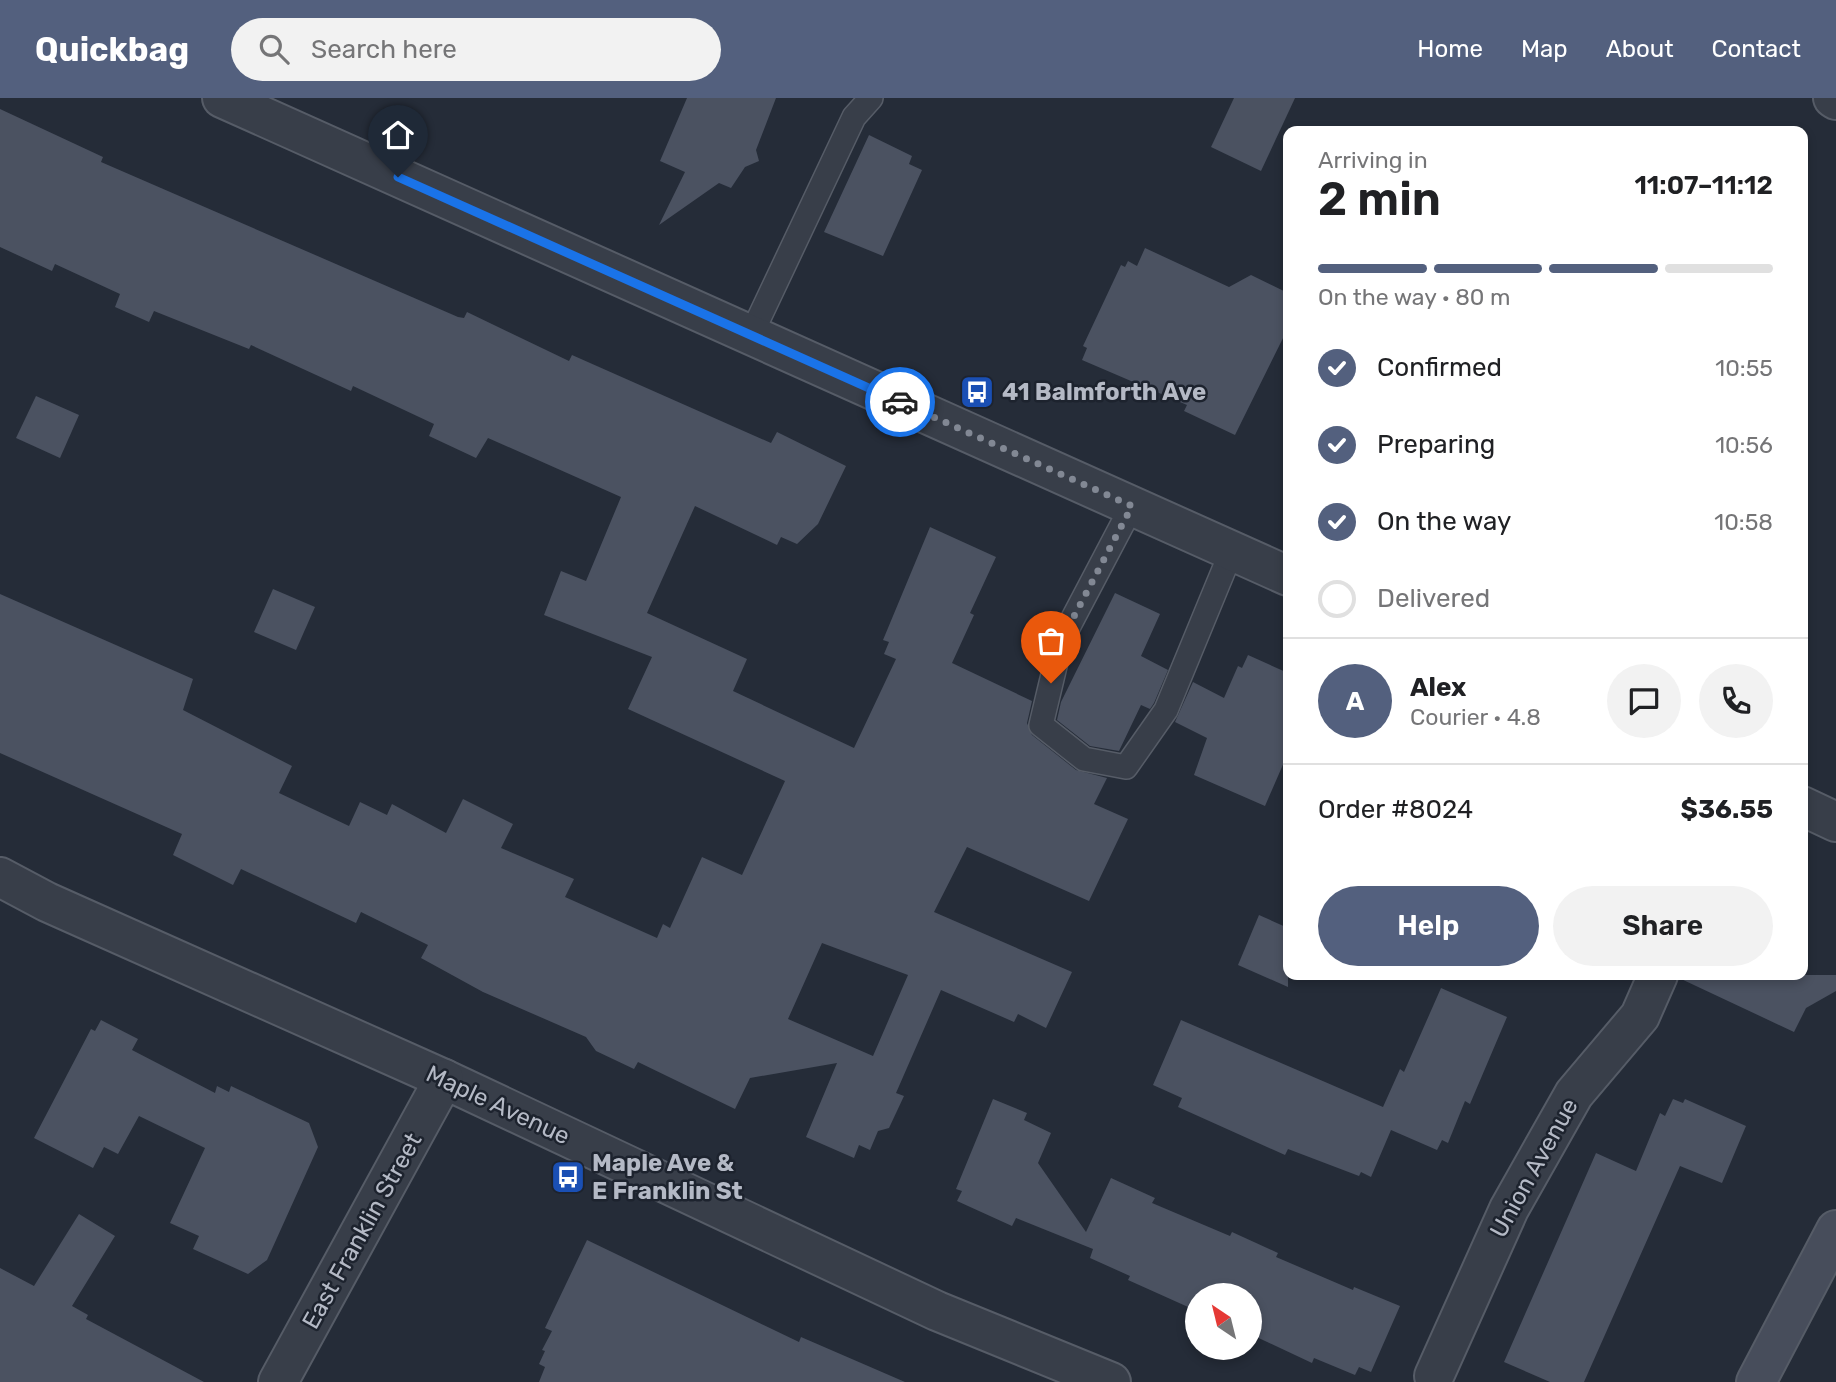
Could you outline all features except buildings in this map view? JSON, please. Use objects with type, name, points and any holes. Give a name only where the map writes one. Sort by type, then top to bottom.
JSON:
[{"type":"main road","points":[[1756,1382],[1836,1230]]},
{"type":"street","points":[[222,98],[1283,574]]},
{"type":"street","points":[[1808,809],[1836,822]]},
{"type":"street","name":"Maple Avenue","points":[[0,877],[59,908],[444,1079],[937,1311],[1111,1382]]},
{"type":"street","name":"Union Avenue","points":[[1434,1376],[1509,1209],[1574,1094],[1640,1016],[1656,980]]},
{"type":"street","name":"East Franklin Street","points":[[278,1382],[444,1079]]},
{"type":"lane","points":[[751,335],[853,117],[871,98]]},
{"type":"lane","points":[[1132,506],[1061,641],[1041,725],[1084,759],[1126,767],[1166,710],[1231,550]]},
{"type":"way so far","points":[[900,402],[1132,506],[1061,641],[1051,683]]},
{"type":"place","name":"41 Balmforth Ave","points":[[977,392]]},
{"type":"place","name":"Maple Ave & E Franklin St","points":[[568,1177]]},
{"type":"route","points":[[398,177],[900,402]]}]
